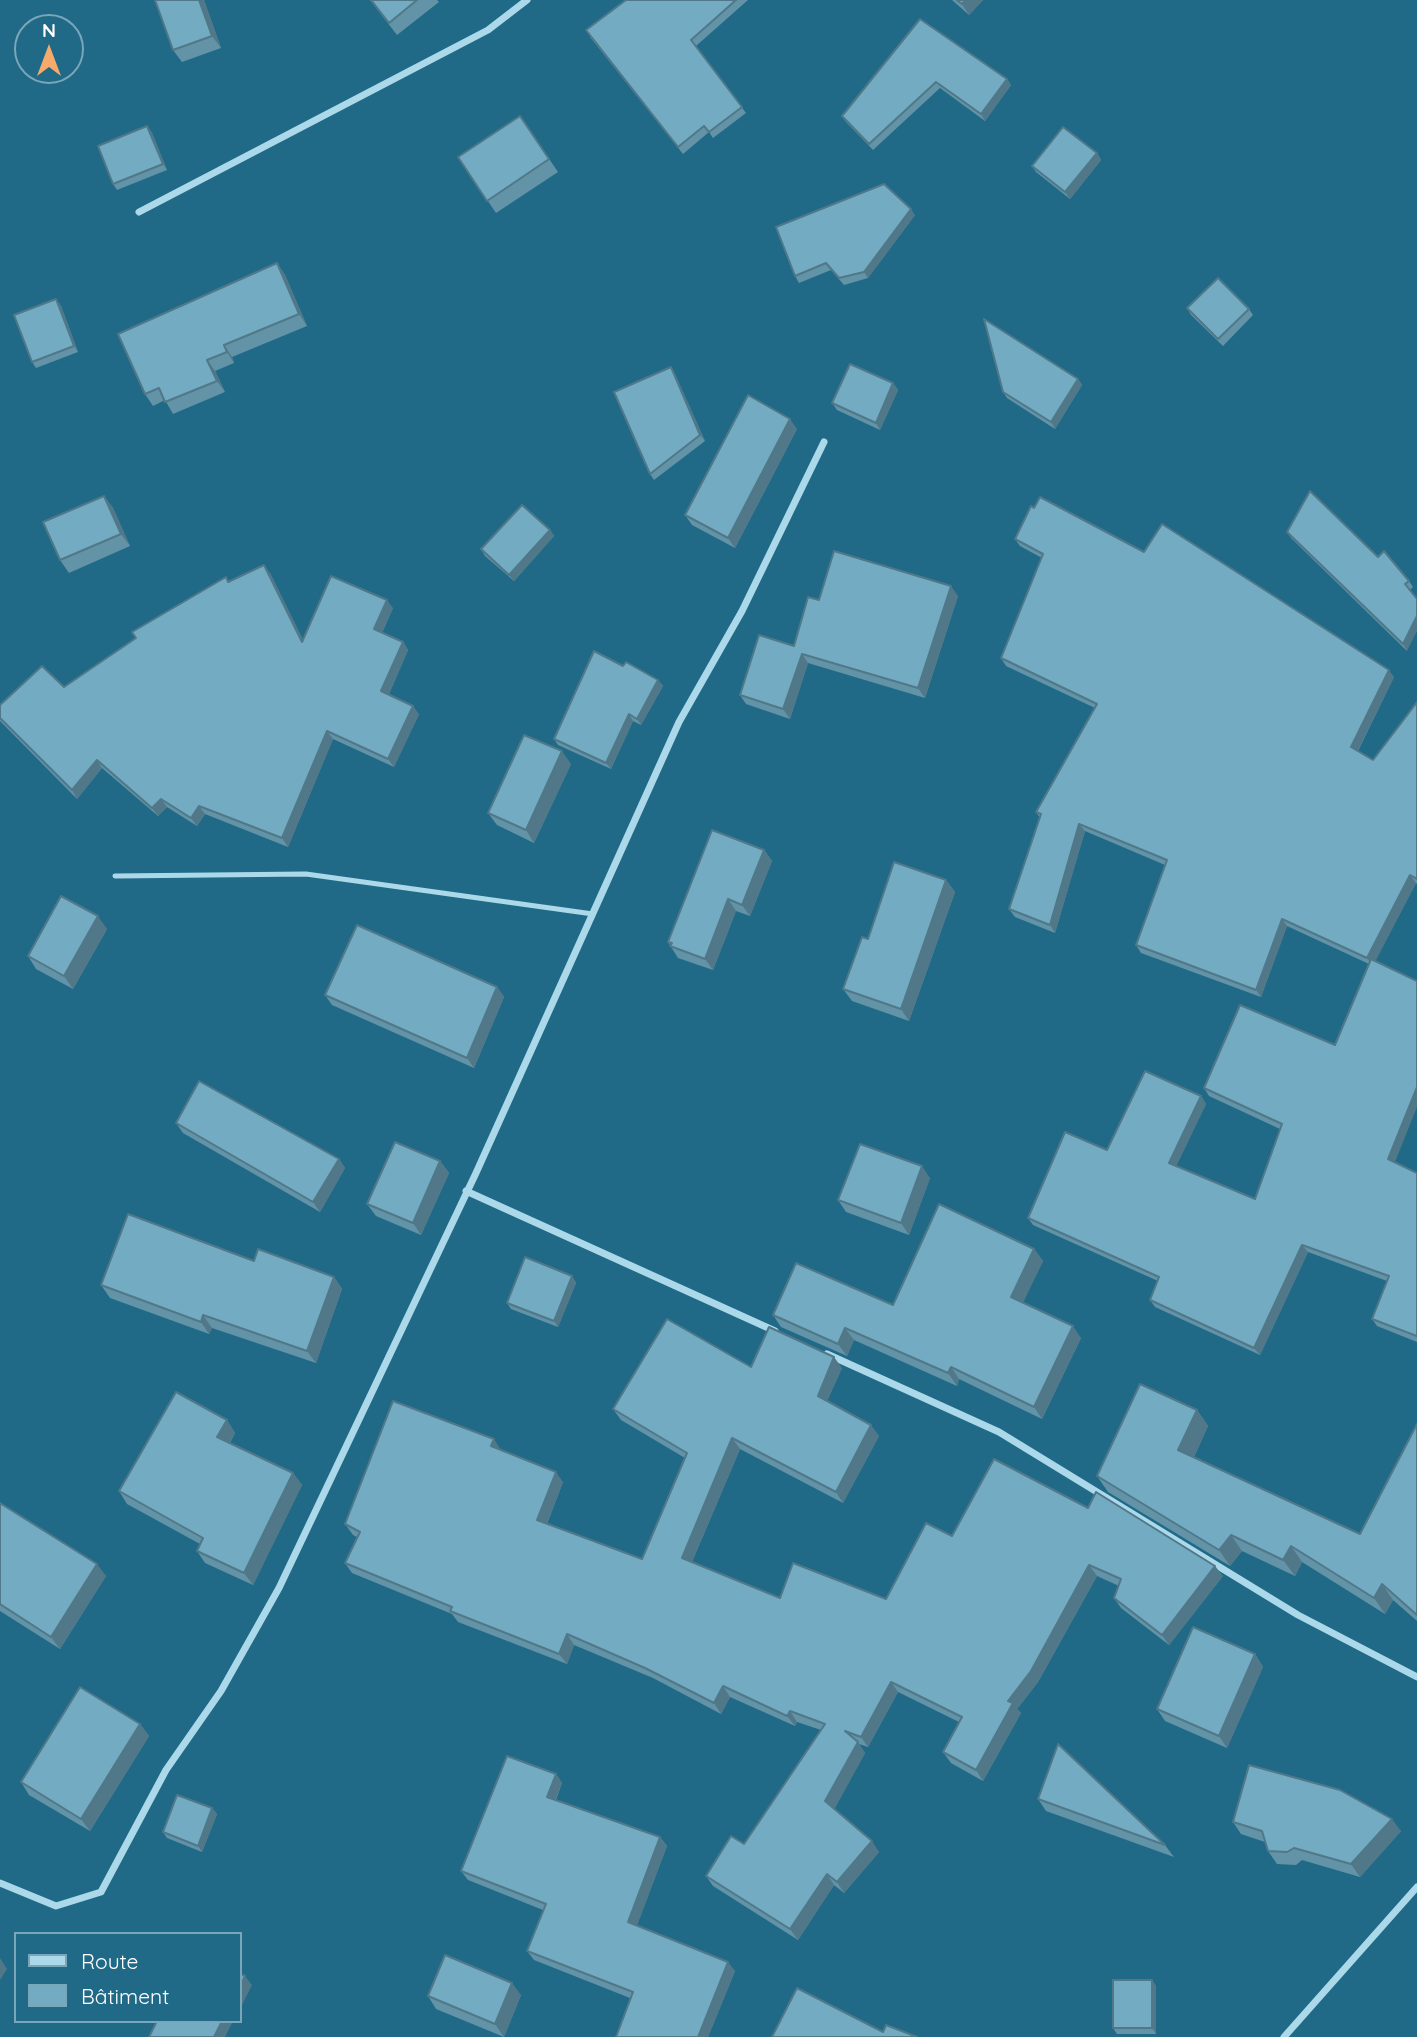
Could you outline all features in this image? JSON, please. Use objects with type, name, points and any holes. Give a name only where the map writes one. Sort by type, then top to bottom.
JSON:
[{"type":"street","points":[[139,212],[488,30],[527,0]]},
{"type":"street","points":[[0,1883],[55,1906],[101,1892],[166,1770],[221,1691],[279,1588],[466,1191],[679,722],[742,611],[824,442]]},
{"type":"street","points":[[466,1191],[783,1334]]},
{"type":"street","points":[[821,1352],[999,1432],[1298,1615],[1417,1677]]},
{"type":"street","points":[[1284,2037],[1417,1887]]},
{"type":"lane","points":[[115,876],[306,874],[593,914]]},
{"type":"building","points":[[155,0],[199,0],[212,36],[173,50]]},
{"type":"building","points":[[371,0],[417,0],[389,23]]},
{"type":"building","points":[[626,0],[736,0],[691,40],[742,107],[709,132],[704,126],[678,147],[586,30]]},
{"type":"building","points":[[920,19],[1007,79],[981,114],[936,82],[869,144],[842,116]]},
{"type":"building","points":[[520,116],[549,159],[487,201],[458,157]]},
{"type":"building","points":[[147,126],[163,164],[113,184],[98,146]]},
{"type":"building","points":[[1063,127],[1097,153],[1065,192],[1032,166]]},
{"type":"building","points":[[884,184],[911,209],[864,272],[839,278],[826,263],[795,276],[776,227]]},
{"type":"building","points":[[277,263],[299,314],[224,345],[227,352],[207,360],[217,381],[165,402],[159,388],[145,394],[118,334]]},
{"type":"building","points":[[1218,278],[1249,309],[1218,339],[1187,308]]},
{"type":"building","points":[[56,299],[74,346],[32,362],[14,315]]},
{"type":"building","points":[[984,319],[1078,379],[1051,422],[1003,392]]},
{"type":"building","points":[[850,364],[893,383],[876,423],[832,403]]},
{"type":"building","points":[[671,367],[700,435],[650,474],[614,392]]},
{"type":"building","points":[[748,395],[790,419],[728,538],[685,515]]},
{"type":"building","points":[[1310,491],[1378,557],[1384,551],[1409,581],[1405,584],[1417,599],[1417,616],[1403,644],[1287,532]]},
{"type":"building","points":[[104,496],[121,534],[60,560],[43,522]]},
{"type":"building","points":[[1040,497],[1144,552],[1162,524],[1389,670],[1351,747],[1373,760],[1417,702],[1417,879],[1410,875],[1367,958],[1282,919],[1256,990],[1136,945],[1167,860],[1079,824],[1050,925],[1009,909],[1041,814],[1036,812],[1097,704],[1001,658],[1043,554],[1015,539],[1031,506],[1034,508]]},
{"type":"building","points":[[522,505],[550,530],[509,575],[481,549]]},
{"type":"building","points":[[834,551],[951,586],[918,688],[802,654],[783,709],[740,695],[759,635],[794,646],[808,597],[819,600]]},
{"type":"building","points":[[264,565],[302,642],[331,576],[387,600],[374,629],[403,642],[381,691],[413,706],[388,759],[327,731],[282,838],[199,806],[191,818],[161,799],[152,808],[97,760],[72,790],[0,718],[0,705],[42,666],[64,687],[136,638],[132,632],[226,577],[228,582]]},
{"type":"building","points":[[594,651],[623,666],[626,662],[658,680],[637,719],[629,714],[606,763],[554,739]]},
{"type":"building","points":[[524,735],[562,751],[526,830],[488,813]]},
{"type":"building","points":[[712,830],[764,850],[742,905],[728,899],[705,959],[670,946],[672,943],[668,942]]},
{"type":"building","points":[[894,862],[946,880],[901,1009],[843,989],[862,937],[868,939]]},
{"type":"building","points":[[61,896],[98,916],[64,976],[28,956]]},
{"type":"building","points":[[357,925],[497,987],[467,1058],[325,995]]},
{"type":"building","points":[[1371,959],[1417,981],[1417,1087],[1388,1159],[1417,1173],[1417,1336],[1372,1319],[1389,1276],[1302,1245],[1254,1348],[1150,1300],[1159,1277],[1028,1218],[1065,1132],[1107,1150],[1145,1071],[1201,1096],[1169,1163],[1255,1199],[1282,1124],[1204,1088],[1240,1005],[1335,1045]]},
{"type":"building","points":[[199,1081],[339,1159],[313,1202],[176,1123]]},
{"type":"building","points":[[395,1142],[440,1161],[413,1223],[367,1204]]},
{"type":"building","points":[[860,1144],[922,1166],[901,1223],[838,1200]]},
{"type":"building","points":[[939,1204],[1034,1249],[1011,1297],[1073,1326],[1034,1407],[951,1367],[948,1373],[845,1328],[838,1344],[773,1315],[796,1263],[893,1305]]},
{"type":"building","points":[[128,1214],[254,1261],[258,1249],[334,1277],[307,1351],[203,1315],[201,1322],[101,1285]]},
{"type":"building","points":[[525,1257],[572,1276],[554,1321],[507,1303]]},
{"type":"building","points":[[667,1319],[751,1367],[769,1327],[834,1357],[818,1396],[871,1425],[836,1492],[732,1438],[682,1558],[780,1598],[793,1563],[886,1599],[926,1523],[952,1536],[994,1459],[1088,1508],[1096,1492],[1215,1566],[1162,1635],[1114,1598],[1121,1579],[1089,1565],[1031,1671],[1008,1701],[1013,1703],[976,1770],[943,1752],[962,1717],[891,1682],[861,1737],[845,1731],[858,1742],[825,1801],[872,1841],[837,1882],[827,1874],[790,1929],[706,1876],[731,1836],[744,1844],[825,1724],[790,1711],[787,1716],[723,1686],[714,1703],[645,1668],[567,1634],[559,1654],[450,1611],[452,1607],[345,1563],[360,1532],[345,1524],[393,1401],[494,1439],[491,1446],[556,1472],[537,1520],[642,1559],[687,1453],[613,1409]]},
{"type":"building","points":[[1140,1384],[1197,1410],[1178,1450],[1360,1534],[1417,1424],[1417,1615],[1382,1584],[1374,1598],[1291,1546],[1283,1560],[1231,1535],[1219,1550],[1097,1476]]},
{"type":"building","points":[[176,1392],[227,1420],[217,1437],[293,1473],[244,1573],[197,1551],[203,1538],[119,1491]]},
{"type":"building","points":[[0,1503],[97,1564],[51,1637],[0,1604]]},
{"type":"building","points":[[1193,1627],[1255,1654],[1219,1736],[1157,1709]]},
{"type":"building","points":[[80,1687],[140,1724],[81,1819],[21,1782]]},
{"type":"building","points":[[1058,1744],[1165,1845],[1038,1799]]},
{"type":"building","points":[[507,1756],[556,1774],[547,1797],[660,1837],[628,1922],[728,1962],[698,2037],[616,2037],[633,1992],[527,1951],[546,1904],[461,1871]]},
{"type":"building","points":[[1249,1765],[1340,1790],[1392,1819],[1351,1864],[1294,1848],[1287,1852],[1268,1851],[1262,1831],[1233,1822]]},
{"type":"building","points":[[177,1795],[212,1808],[198,1846],[163,1832]]},
{"type":"building","points":[[445,1955],[512,1983],[495,2024],[428,1996]]},
{"type":"building","points":[[1113,1980],[1152,1980],[1152,2028],[1113,2028]]},
{"type":"building","points":[[797,1988],[883,2032],[886,2025],[917,2037],[772,2037]]},
{"type":"building","points":[[156,2023],[221,2023],[214,2037],[149,2037]]}]
